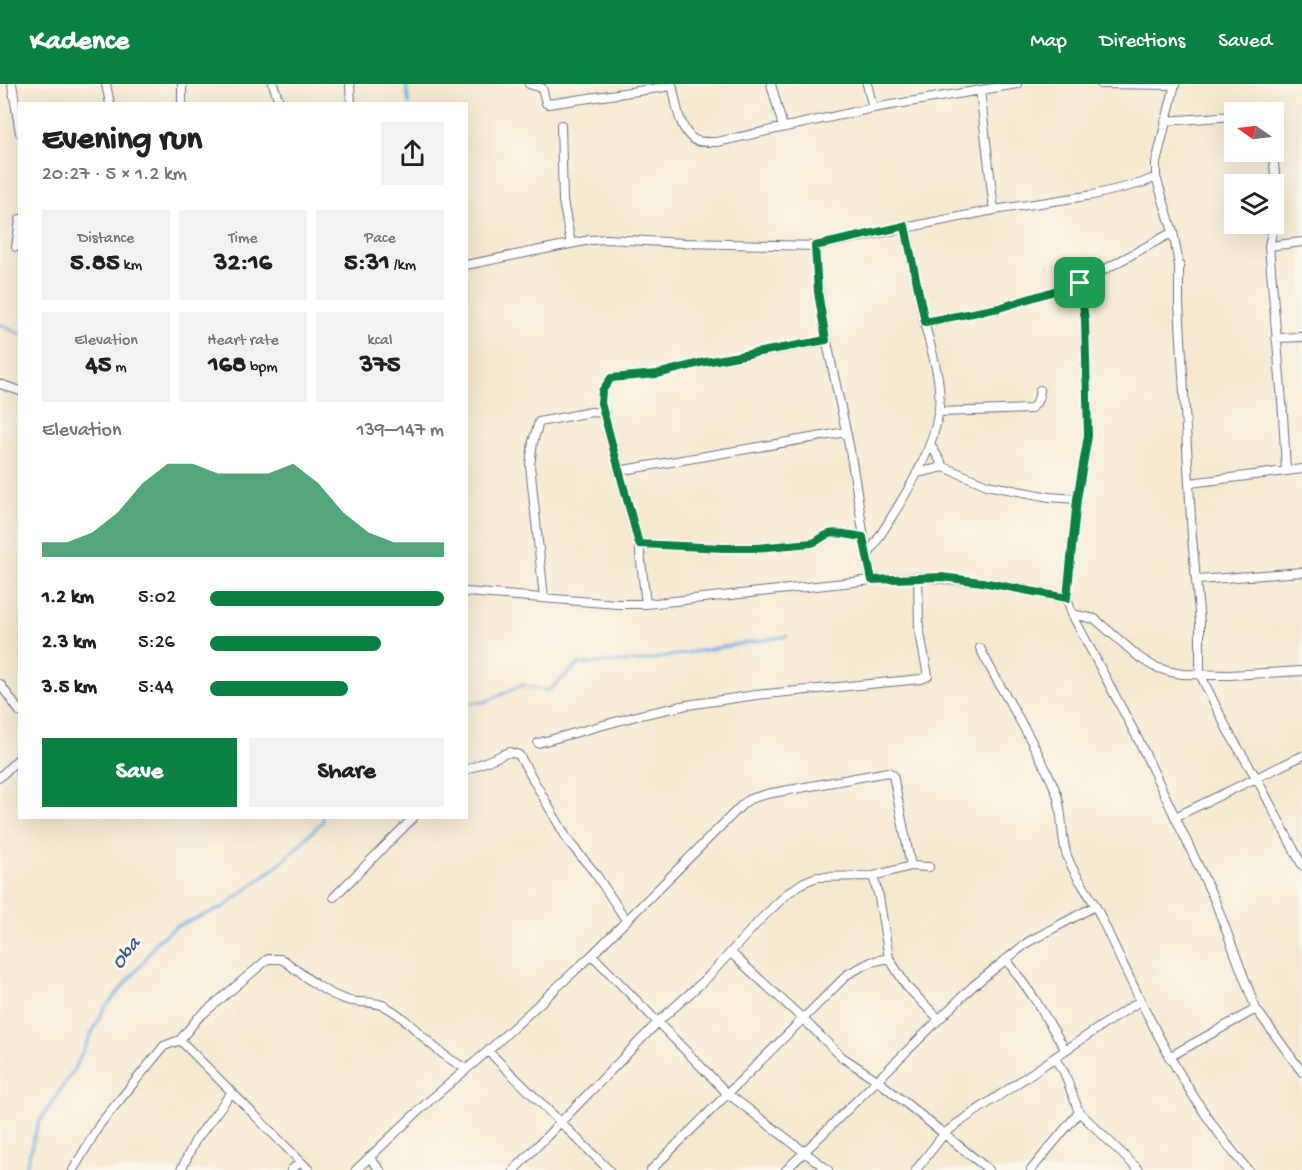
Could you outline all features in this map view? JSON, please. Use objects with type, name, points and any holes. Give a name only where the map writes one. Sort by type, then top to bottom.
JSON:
[{"type":"street","points":[[12,84],[18,121]]},
{"type":"street","points":[[106,84],[110,102]]},
{"type":"street","points":[[182,84],[182,102]]},
{"type":"street","points":[[273,84],[279,102]]},
{"type":"street","points":[[350,84],[351,102]]},
{"type":"street","points":[[529,84],[542,88],[548,104],[672,85],[686,131],[693,139],[704,142],[717,142],[873,108],[1017,84]]},
{"type":"street","points":[[771,84],[783,127]]},
{"type":"street","points":[[867,84],[873,108]]},
{"type":"street","points":[[1101,84],[1174,85],[1156,164],[1156,177],[1173,232],[1179,265],[1179,313],[1192,537],[1198,580],[1200,674],[1228,731],[1257,779],[1302,865]]},
{"type":"street","points":[[980,90],[994,210]]},
{"type":"street","points":[[1165,121],[1224,117]]},
{"type":"street","points":[[561,125],[563,201],[571,244]]},
{"type":"street","points":[[1274,162],[1275,226],[1269,246],[1286,470]]},
{"type":"street","points":[[468,265],[606,239],[815,246],[905,226],[1093,195],[1142,183],[1156,177]]},
{"type":"street","points":[[867,557],[917,473],[930,444],[939,412],[939,388],[905,226]]},
{"type":"street","points":[[925,322],[999,308],[1080,283],[1173,232]]},
{"type":"street","points":[[16,247],[18,233]]},
{"type":"street","points":[[1269,246],[1302,242]]},
{"type":"street","points":[[815,246],[817,284],[826,340],[846,432],[872,580]]},
{"type":"street","points":[[1080,283],[1085,320],[1088,436],[1077,499],[1067,598],[1072,614],[1115,693],[1215,902],[1256,1009],[1302,1072]]},
{"type":"street","points":[[1276,338],[1302,337]]},
{"type":"street","points":[[646,604],[639,544],[601,403],[602,391],[611,378],[657,374],[700,363],[826,340]]},
{"type":"street","points":[[0,384],[18,390]]},
{"type":"street","points":[[939,412],[1030,409],[1039,398],[1040,390]]},
{"type":"street","points":[[544,598],[530,465],[539,422],[591,412],[604,413]]},
{"type":"street","points":[[618,471],[846,432]]},
{"type":"street","points":[[930,444],[944,467]]},
{"type":"street","points":[[917,473],[944,467],[987,485],[1049,497],[1077,499]]},
{"type":"street","points":[[1190,483],[1302,469]]},
{"type":"street","points":[[639,544],[756,548],[818,542],[827,534],[832,533],[863,537]]},
{"type":"street","points":[[1198,580],[1302,572]]},
{"type":"street","points":[[468,592],[617,604],[646,604],[918,577],[982,582],[1067,598]]},
{"type":"street","points":[[538,743],[640,715],[687,705],[780,692],[921,679],[928,676],[920,628],[918,577]]},
{"type":"street","points":[[1072,614],[1095,619],[1121,643],[1153,666],[1182,674],[1229,675],[1302,671]]},
{"type":"street","points":[[980,648],[1056,790],[1063,820],[1066,855],[1095,906],[1140,1001],[1186,1086],[1230,1149],[1248,1170]]},
{"type":"street","points":[[0,684],[18,709]]},
{"type":"street","points":[[468,769],[509,752],[519,755],[569,842],[595,873],[626,920]]},
{"type":"street","points":[[1175,817],[1302,756]]},
{"type":"street","points":[[0,777],[18,759]]},
{"type":"street","points":[[356,1170],[465,1068],[488,1051],[592,955],[750,799],[888,772],[893,775],[911,866]]},
{"type":"street","points":[[334,897],[412,819]]},
{"type":"street","points":[[514,1170],[658,1021],[731,953],[788,893],[804,882],[817,877],[873,876],[911,866],[929,867]]},
{"type":"street","points":[[873,876],[879,897],[889,958],[907,987],[938,1018]]},
{"type":"street","points":[[786,1170],[973,986],[1028,942],[1095,906]]},
{"type":"street","points":[[731,953],[842,1058],[877,1080],[989,1170]]},
{"type":"street","points":[[592,955],[727,1093],[828,1170]]},
{"type":"street","points":[[73,1170],[100,1124],[164,1046],[180,1040],[198,1018],[268,959],[276,958],[285,961],[314,984],[338,997],[388,1007],[436,1049],[465,1068]]},
{"type":"street","points":[[651,1170],[848,974],[872,962],[889,958]]},
{"type":"street","points":[[1006,959],[1034,998],[1065,1050]]},
{"type":"street","points":[[916,1170],[944,1134],[1140,1001]]},
{"type":"street","points":[[1169,1057],[1256,1009]]},
{"type":"street","points":[[180,1040],[309,1170]]},
{"type":"street","points":[[488,1051],[609,1170]]},
{"type":"street","points":[[1055,1059],[1064,1072],[1078,1112],[1139,1170]]},
{"type":"street","points":[[181,1170],[195,1141],[232,1092]]},
{"type":"street","points":[[1031,1170],[1078,1112]]},
{"type":"street","points":[[369,1157],[380,1170]]},
{"type":"street","points":[[291,1170],[301,1162]]},
{"type":"waterway","name":"Oba","points":[[406,84],[409,102]]},
{"type":"waterway","points":[[0,324],[18,333]]},
{"type":"waterway","points":[[468,703],[485,702],[522,685],[548,691],[579,664],[641,661],[787,636]]},
{"type":"waterway","name":"Oba","points":[[25,1170],[38,1124],[73,1071],[104,1009],[142,964],[156,942],[177,926],[224,907],[282,862],[323,819]]},
{"type":"route","points":[[905,226],[925,322],[999,308],[1080,283],[1085,320],[1088,436],[1077,499],[1067,598],[982,582],[941,577],[872,580],[863,537],[832,533],[827,534],[818,542],[756,548],[639,544],[601,403],[602,391],[611,378],[657,374],[700,363],[826,340],[815,268],[815,246],[905,226]]}]
